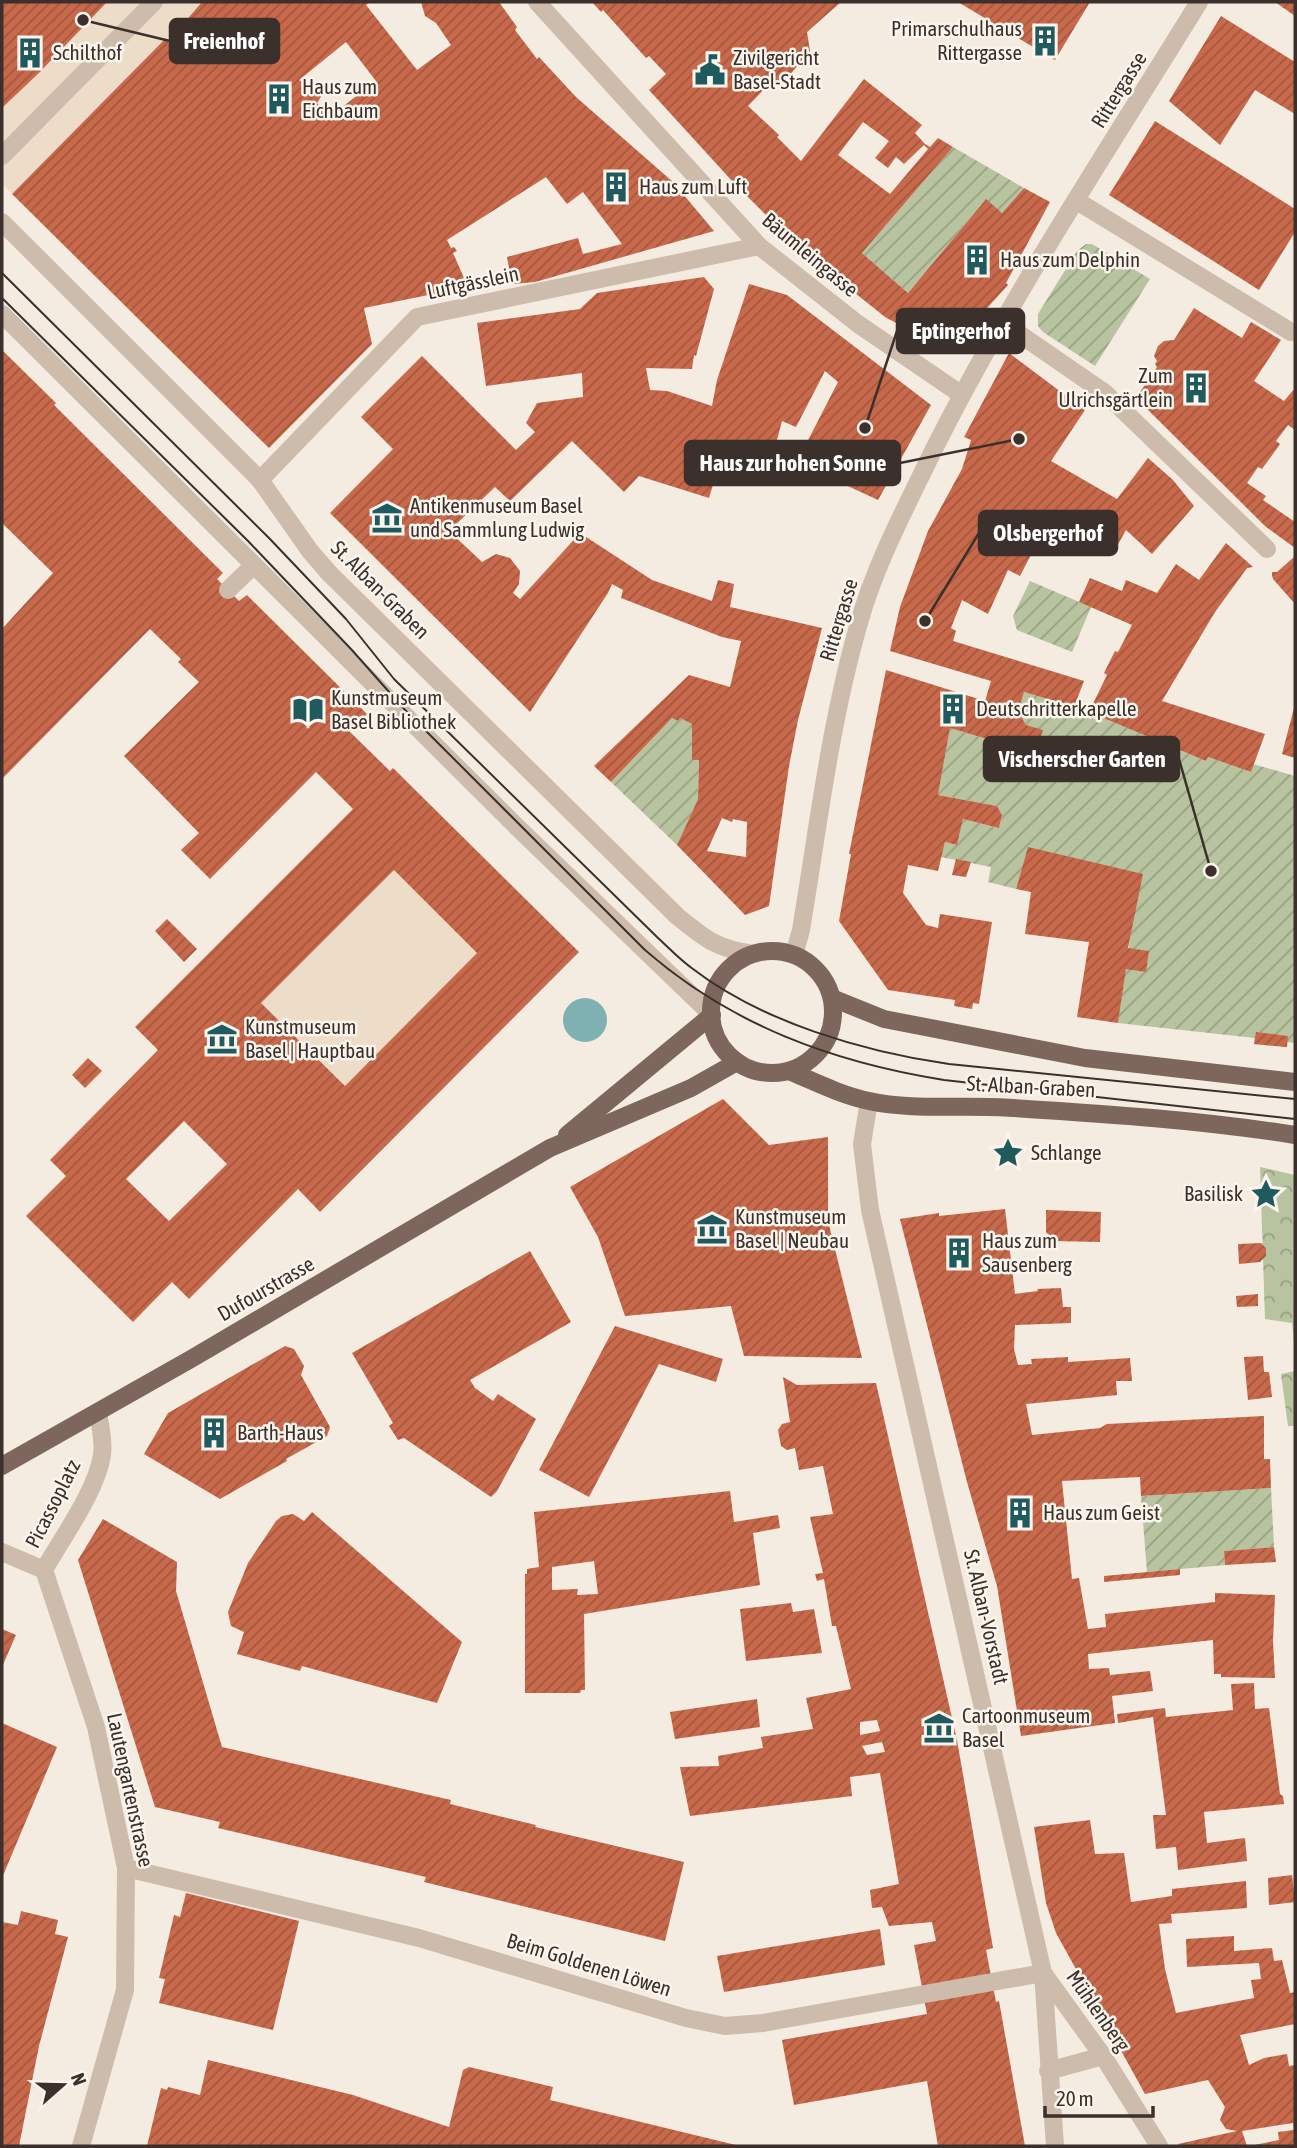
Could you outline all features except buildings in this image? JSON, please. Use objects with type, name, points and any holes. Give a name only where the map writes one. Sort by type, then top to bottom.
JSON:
[{"type":"main road","points":[[774,951],[793,955],[811,965],[824,980],[832,998],[833,1019],[829,1036],[820,1050],[805,1064],[789,1071],[771,1073],[753,1070],[737,1062],[724,1049],[715,1033],[713,1001],[723,976],[736,962],[754,954],[774,951]]},
{"type":"main road","name":"St. Alban-Graben","points":[[832,998],[895,1022],[1084,1058],[1289,1081]]},
{"type":"main road","name":"Dufourstrasse","points":[[550,1148],[712,1015]]},
{"type":"main road","name":"Dufourstrasse","points":[[2,1466],[550,1148],[691,1087],[737,1062]]},
{"type":"main road","name":"St. Alban-Graben","points":[[789,1071],[835,1091],[869,1101],[1119,1115],[1295,1135]]},
{"type":"street","points":[[2,156],[154,2]]},
{"type":"street","name":"Bäumleingasse","points":[[537,2],[759,246],[858,324],[962,395]]},
{"type":"street","name":"Rittergasse","points":[[793,955],[801,930],[835,721],[859,621],[896,525],[1002,323],[1199,2]]},
{"type":"street","points":[[1077,201],[1291,332]]},
{"type":"street","name":"St. Alban-Graben","points":[[2,222],[260,480],[310,551],[329,573],[677,916],[719,946],[754,954]]},
{"type":"street","name":"Luftgässlein","points":[[260,480],[365,360],[417,317],[759,246]]},
{"type":"street","points":[[2,314],[517,827],[712,1015]]},
{"type":"street","points":[[1002,323],[1105,393],[1267,549]]},
{"type":"street","points":[[228,590],[254,565]]},
{"type":"street","name":"St. Alban-Vorstadt","points":[[869,1101],[862,1144],[870,1210],[1043,1973],[1055,2146]]},
{"type":"street","name":"Picassoplatz","points":[[2,1552],[44,1570],[97,1476],[103,1439],[98,1412]]},
{"type":"street","name":"Lautengartenstrasse","points":[[44,1570],[96,1727],[126,1868],[125,1990],[81,2146]]},
{"type":"street","name":"Beim Goldenen Löwen","points":[[126,1868],[419,1938],[687,2018],[725,2026],[763,2023],[1043,1973]]},
{"type":"street","name":"Mühlenberg","points":[[1043,1973],[1103,2056],[1159,2146]]},
{"type":"street","points":[[1048,2071],[1103,2056]]},
{"type":"green space","points":[[953,147],[1024,188],[1002,213],[985,200],[908,293],[862,253]]},
{"type":"green space","points":[[1086,244],[1092,244],[1150,279],[1095,366],[1038,326],[1038,314],[1077,251]]},
{"type":"green space","points":[[1030,581],[1091,607],[1072,652],[1017,630],[1013,616]]},
{"type":"green space","points":[[1024,692],[1089,712],[1206,761],[1208,757],[1251,772],[1253,764],[1295,776],[1295,1043],[1287,1042],[1287,1047],[1254,1044],[1255,1038],[1118,1023],[1133,916],[1026,856],[1016,889],[988,882],[991,867],[941,857],[945,842],[957,845],[963,819],[999,828],[1002,815],[997,806],[938,795],[950,728],[1007,745],[1021,739],[1026,725],[1018,711]]},
{"type":"green space","points":[[672,718],[678,721],[680,718],[692,724],[692,759],[699,760],[698,799],[677,845],[611,782]]},
{"type":"green space","points":[[1260,1167],[1295,1175],[1295,1351],[1292,1323],[1265,1319]]},
{"type":"green space","points":[[1295,1371],[1295,1426],[1288,1426],[1281,1374]]},
{"type":"green space","points":[[1271,1488],[1274,1547],[1224,1551],[1225,1565],[1147,1572],[1141,1496]]},
{"type":"shaded area","points":[[107,2],[202,2],[182,24],[188,32],[173,47],[165,39],[12,194],[2,183],[2,108],[39,74]]},
{"type":"shaded area","points":[[394,870],[477,953],[345,1086],[261,1003]]},
{"type":"water","points":[[585,998],[594,999],[601,1004],[606,1011],[606,1029],[601,1036],[594,1041],[585,1042],[576,1041],[569,1036],[564,1029],[563,1020],[564,1011],[569,1004],[576,999]]},
{"type":"tram line","points":[[2,273],[269,538],[346,619],[394,679],[675,954],[720,988],[750,1005],[815,1032],[916,1059],[1295,1099]]},
{"type":"tram line","points":[[2,298],[248,541],[406,711],[645,950],[712,999],[748,1019],[823,1051],[903,1072],[944,1080],[1295,1119]]},
{"type":"place","name":"Freienhof","points":[[83,20]]},
{"type":"place","name":"Primarschulhaus Rittergasse","points":[[1045,41]]},
{"type":"place","name":"Schilthof","points":[[30,53]]},
{"type":"place","name":"Zivilgericht Basel-Stadt","points":[[710,70]]},
{"type":"place","name":"Haus zum Eichbaum","points":[[279,99]]},
{"type":"place","name":"Haus zum Luft","points":[[616,187]]},
{"type":"place","name":"Haus zum Delphin","points":[[977,260]]},
{"type":"place","name":"Zum Ulrichsgärtlein","points":[[1196,388]]},
{"type":"place","name":"Eptingerhof","points":[[865,428]]},
{"type":"place","name":"Haus zur hohen Sonne","points":[[1019,439]]},
{"type":"place","name":"Antikenmuseum Basel und Sammlung Ludwig","points":[[387,518]]},
{"type":"place","name":"Olsbergerhof","points":[[925,621]]},
{"type":"place","name":"Deutschritterkapelle","points":[[953,709]]},
{"type":"place","name":"Kunstmuseum Basel Bibliothek","points":[[308,710]]},
{"type":"place","name":"Vischerscher Garten","points":[[1211,871]]},
{"type":"place","name":"Kunstmuseum Basel | Hauptbau","points":[[222,1039]]},
{"type":"place","name":"Schlange","points":[[1008,1153]]},
{"type":"place","name":"Basilisk","points":[[1266,1194]]},
{"type":"place","name":"Kunstmuseum Basel | Neubau","points":[[712,1229]]},
{"type":"place","name":"Haus zum Sausenberg","points":[[959,1253]]},
{"type":"place","name":"Barth-Haus","points":[[214,1433]]},
{"type":"place","name":"Haus zum Geist","points":[[1020,1513]]},
{"type":"place","name":"Cartoonmuseum Basel","points":[[939,1728]]}]
